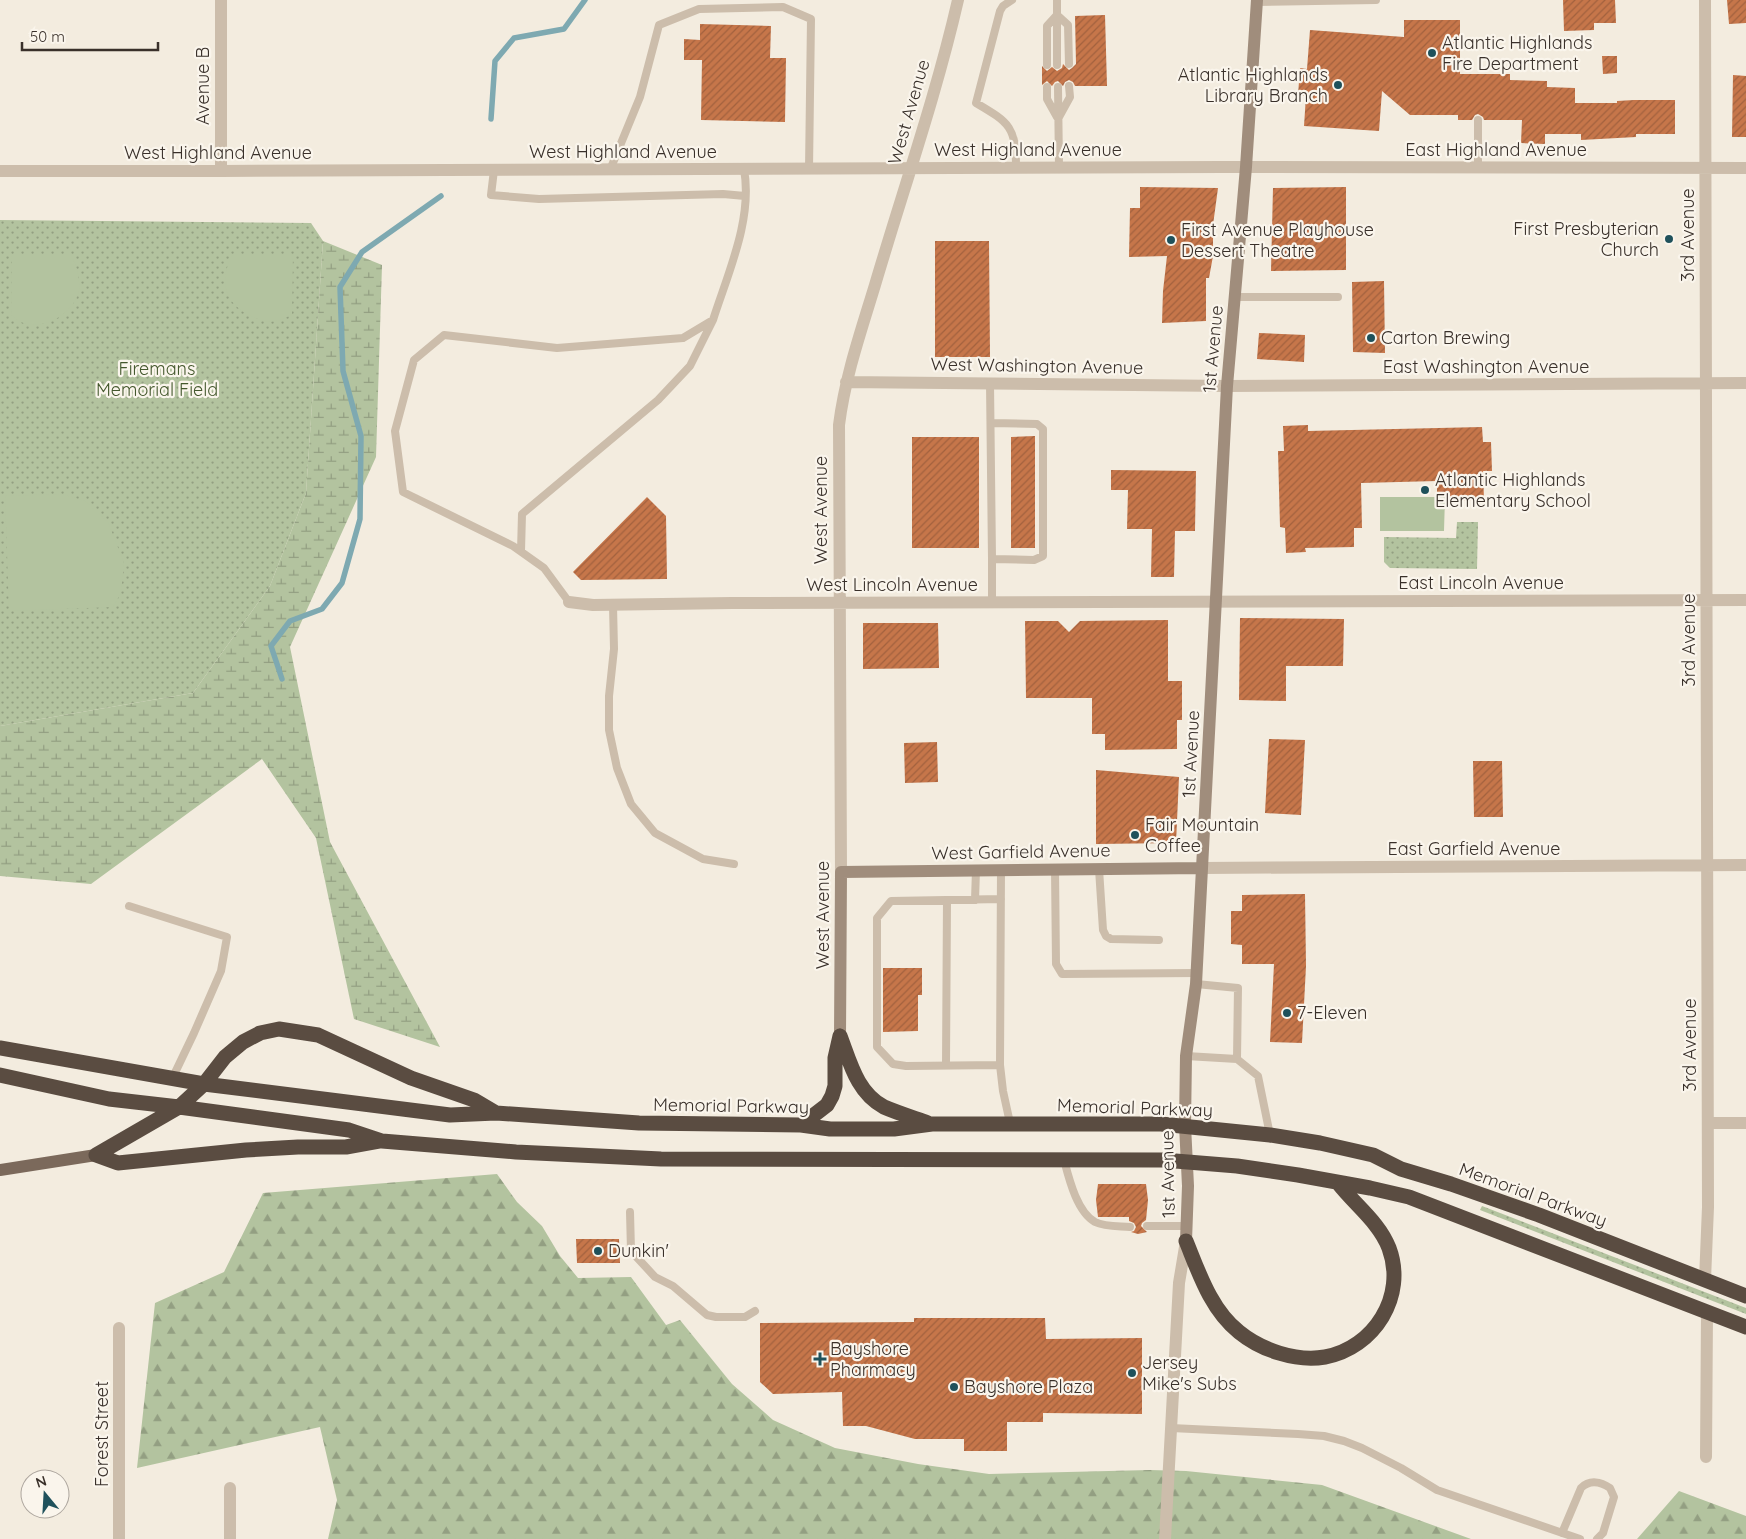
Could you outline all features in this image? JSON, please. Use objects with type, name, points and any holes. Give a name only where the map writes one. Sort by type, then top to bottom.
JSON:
[{"type":"highway","points":[[96,1156],[179,1107],[204,1084],[225,1057],[243,1042],[260,1032],[279,1029],[318,1035],[411,1078],[474,1100],[496,1113]]},
{"type":"highway","points":[[840,1036],[856,1078],[871,1098],[884,1106],[932,1124]]},
{"type":"highway","points":[[801,1125],[827,1105],[832,1096],[835,1086],[835,1058],[840,1036]]},
{"type":"highway","name":"Memorial Parkway","points":[[0,1048],[204,1084],[450,1115],[496,1113],[639,1123],[801,1125],[830,1129],[894,1130],[932,1124],[1010,1123],[1185,1126],[1270,1135],[1320,1143],[1374,1155],[1401,1168],[1539,1215],[1746,1296]]},
{"type":"highway","points":[[0,1075],[109,1099],[348,1130],[382,1141],[516,1152],[660,1159],[1188,1161],[1245,1167],[1370,1188],[1409,1197],[1746,1327]]},
{"type":"highway","points":[[96,1156],[118,1163],[255,1150],[298,1147],[346,1147],[382,1141]]},
{"type":"highway","points":[[1186,1234],[1214,1304],[1225,1319],[1239,1332],[1255,1343],[1289,1355],[1316,1357],[1340,1352],[1356,1345],[1379,1323],[1388,1307],[1393,1291],[1394,1271],[1390,1250],[1382,1233],[1338,1183]]},
{"type":"main road","points":[[0,1170],[96,1156]]},
{"type":"street","name":"Avenue B","points":[[221,0],[221,171]]},
{"type":"street","name":"West Avenue","points":[[840,1036],[839,425],[846,382],[911,168],[958,0]]},
{"type":"street","name":"3rd Avenue","points":[[1705,0],[1708,1123],[1708,1207],[1705,1280]]},
{"type":"street","name":"1st Avenue","points":[[1165,1539],[1179,1284],[1186,1234],[1188,1161],[1185,1126],[1186,1056],[1196,979],[1227,386],[1246,167],[1257,1]]},
{"type":"street","name":"West Highland Avenue","points":[[0,171],[1246,167]]},
{"type":"street","name":"East Highland Avenue","points":[[1246,167],[1746,168]]},
{"type":"street","name":"West Washington Avenue","points":[[846,382],[1227,386]]},
{"type":"street","name":"East Washington Avenue","points":[[1227,386],[1746,383]]},
{"type":"street","name":"East Lincoln Avenue","points":[[1217,601],[1746,600]]},
{"type":"street","name":"West Lincoln Avenue","points":[[568,602],[613,605],[839,602],[1217,601]]},
{"type":"street","name":"East Garfield Avenue","points":[[1202,868],[1746,865]]},
{"type":"street","name":"West Garfield Avenue","points":[[841,872],[1202,868]]},
{"type":"street","points":[[1708,1123],[1746,1123]]},
{"type":"street","points":[[1706,1457],[1707,1312]]},
{"type":"street","name":"Forest Street","points":[[119,1328],[119,1539]]},
{"type":"street","points":[[230,1488],[230,1539]]},
{"type":"lane","points":[[1012,0],[1003,6],[1000,11],[976,103],[997,115],[1009,126],[1016,149],[1016,168]]},
{"type":"lane","points":[[1057,0],[1057,65]]},
{"type":"lane","points":[[1257,1],[1376,0]]},
{"type":"lane","points":[[610,170],[640,97],[659,25],[699,9],[783,7],[811,19],[809,169]]},
{"type":"lane","points":[[1056,15],[1068,25],[1069,64]]},
{"type":"lane","points":[[1047,65],[1047,26],[1056,15]]},
{"type":"lane","points":[[1058,119],[1070,97],[1069,86]]},
{"type":"lane","points":[[1047,87],[1047,98],[1058,119]]},
{"type":"lane","points":[[1058,87],[1059,168]]},
{"type":"lane","points":[[1478,120],[1478,167]]},
{"type":"lane","points":[[521,551],[522,514],[658,400],[690,366],[714,320],[742,227],[746,184],[744,169]]},
{"type":"lane","points":[[494,170],[491,195],[539,199],[723,194],[745,196]]},
{"type":"lane","points":[[1235,297],[1338,297]]},
{"type":"lane","points":[[568,602],[544,568],[521,551],[403,492],[394,431],[414,360],[444,335],[557,348],[683,338],[714,320]]},
{"type":"lane","points":[[990,383],[992,602]]},
{"type":"lane","points":[[991,423],[1037,424],[1043,429],[1044,436],[1043,556],[1034,560],[992,559]]},
{"type":"lane","points":[[613,605],[614,649],[609,696],[609,730],[617,768],[631,804],[655,832],[703,859],[734,864]]},
{"type":"lane","points":[[1099,869],[1103,930],[1106,936],[1110,939],[1159,940]]},
{"type":"lane","points":[[975,900],[976,870]]},
{"type":"lane","points":[[1001,870],[1000,1065],[1010,1123]]},
{"type":"lane","points":[[1055,870],[1056,964],[1062,974],[1196,979],[1238,988],[1237,1059]]},
{"type":"lane","points":[[1000,1065],[893,1064],[877,1047],[877,918],[891,901],[1001,899]]},
{"type":"lane","points":[[946,1065],[947,900]]},
{"type":"lane","points":[[129,906],[227,937],[221,971],[172,1079]]},
{"type":"lane","points":[[1186,1056],[1237,1059],[1258,1076],[1270,1135]]},
{"type":"lane","points":[[1064,1160],[1078,1201],[1089,1217],[1096,1222],[1108,1225],[1130,1226]]},
{"type":"lane","points":[[630,1212],[631,1251],[655,1277],[673,1286],[707,1315],[716,1317],[745,1317],[755,1311]]},
{"type":"lane","points":[[1146,1226],[1186,1234]]},
{"type":"lane","points":[[1171,1428],[1298,1434],[1324,1436],[1344,1441],[1393,1464],[1437,1490],[1580,1539]]},
{"type":"lane","points":[[1562,1533],[1581,1488],[1585,1484],[1594,1482],[1610,1488],[1614,1497],[1603,1533],[1597,1539]]},
{"type":"green space","name":"Firemans Memorial Field","points":[[0,220],[311,223],[323,241],[306,493],[270,586],[193,693],[0,726]]},
{"type":"green space","points":[[323,241],[382,265],[376,457],[290,647],[330,842],[440,1047],[354,1019],[316,838],[262,759],[91,884],[0,876],[0,726],[193,693],[270,586],[306,493]]},
{"type":"green space","points":[[233,254],[293,254],[292,314],[278,321],[268,322],[243,312],[236,305],[226,291],[225,282],[228,264]]},
{"type":"green space","points":[[12,256],[71,256],[78,272],[79,290],[76,298],[65,313],[48,322],[39,324],[21,322],[11,315]]},
{"type":"green space","points":[[62,494],[85,501],[108,522],[124,563],[121,593],[113,607],[9,611],[5,496]]},
{"type":"green space","points":[[1380,497],[1445,497],[1444,531],[1380,531]]},
{"type":"green space","points":[[1457,522],[1478,522],[1477,569],[1390,568],[1384,562],[1384,537],[1456,538]]},
{"type":"green space","points":[[497,1174],[517,1202],[542,1226],[560,1256],[578,1278],[631,1277],[666,1325],[680,1320],[732,1384],[773,1420],[835,1448],[918,1464],[989,1474],[1150,1470],[1186,1471],[1322,1485],[1471,1539],[328,1539],[337,1500],[320,1427],[137,1468],[155,1303],[224,1272],[263,1193]]},
{"type":"green space","points":[[1482,1206],[1746,1308],[1746,1314],[1480,1210]]},
{"type":"green space","points":[[1679,1491],[1746,1516],[1746,1539],[1637,1539]]},
{"type":"building","points":[[1563,0],[1615,0],[1616,23],[1594,23],[1594,30],[1564,31]]},
{"type":"building","points":[[1727,0],[1746,0],[1746,23],[1729,24]]},
{"type":"building","points":[[1105,15],[1107,86],[1075,86],[1069,80],[1063,86],[1058,81],[1052,86],[1047,81],[1042,85],[1042,66],[1047,71],[1052,67],[1057,71],[1062,68],[1063,64],[1069,70],[1076,64],[1075,16]]},
{"type":"building","points":[[1404,20],[1460,20],[1460,74],[1510,74],[1510,80],[1547,81],[1547,87],[1575,88],[1575,103],[1675,100],[1675,134],[1636,134],[1636,137],[1581,140],[1581,134],[1545,134],[1545,144],[1521,143],[1522,120],[1484,120],[1478,114],[1472,120],[1458,120],[1458,115],[1410,115],[1382,91],[1379,131],[1304,126],[1306,96],[1298,95],[1300,68],[1307,69],[1310,30],[1404,37]]},
{"type":"building","points":[[700,24],[771,26],[770,58],[786,58],[785,122],[701,120],[702,60],[684,60],[684,39],[700,40]]},
{"type":"building","points":[[1602,56],[1617,56],[1617,73],[1603,74]]},
{"type":"building","points":[[1733,75],[1746,76],[1746,137],[1732,137]]},
{"type":"building","points":[[1140,187],[1218,188],[1213,225],[1213,256],[1209,278],[1206,278],[1206,321],[1162,323],[1167,256],[1129,257],[1130,208],[1140,208]]},
{"type":"building","points":[[1346,187],[1346,270],[1271,271],[1273,188]]},
{"type":"building","points":[[935,241],[989,241],[990,357],[935,357]]},
{"type":"building","points":[[1384,281],[1385,353],[1353,352],[1352,282]]},
{"type":"building","points":[[1259,333],[1305,335],[1304,362],[1257,359]]},
{"type":"building","points":[[1308,425],[1308,431],[1482,427],[1483,442],[1491,442],[1492,471],[1483,471],[1484,500],[1446,501],[1446,495],[1437,496],[1437,481],[1361,483],[1362,528],[1354,528],[1354,547],[1305,548],[1306,552],[1286,553],[1285,528],[1280,527],[1278,451],[1284,451],[1283,426]]},
{"type":"building","points":[[1035,436],[1035,548],[1011,548],[1011,437]]},
{"type":"building","points":[[912,437],[979,437],[979,548],[912,548]]},
{"type":"building","points":[[1111,470],[1196,471],[1195,531],[1175,531],[1174,577],[1151,577],[1152,529],[1127,529],[1128,490],[1111,490]]},
{"type":"building","points":[[647,497],[666,516],[667,579],[581,580],[573,572]]},
{"type":"building","points":[[1240,618],[1344,619],[1343,666],[1286,666],[1286,701],[1239,700]]},
{"type":"building","points":[[1168,620],[1168,681],[1182,681],[1182,720],[1177,720],[1177,749],[1105,750],[1105,734],[1092,734],[1092,698],[1026,698],[1025,621],[1058,621],[1069,632],[1080,621]]},
{"type":"building","points":[[863,623],[938,623],[939,668],[863,669]]},
{"type":"building","points":[[1269,739],[1305,740],[1301,815],[1265,813]]},
{"type":"building","points":[[937,742],[938,782],[905,783],[904,743]]},
{"type":"building","points":[[1473,761],[1502,761],[1503,817],[1474,817]]},
{"type":"building","points":[[1096,770],[1179,777],[1176,843],[1096,844]]},
{"type":"building","points":[[1305,894],[1306,966],[1302,1043],[1270,1042],[1274,964],[1242,964],[1242,945],[1231,944],[1231,911],[1242,911],[1242,895]]},
{"type":"building","points":[[883,968],[922,968],[922,995],[918,995],[918,1031],[883,1032]]},
{"type":"building","points":[[1098,1184],[1146,1184],[1148,1200],[1146,1220],[1141,1226],[1147,1232],[1138,1234],[1131,1232],[1136,1227],[1134,1223],[1129,1221],[1129,1217],[1098,1217],[1096,1200]]},
{"type":"building","name":"Dunkin'","points":[[576,1239],[619,1239],[620,1263],[577,1263]]},
{"type":"building","name":"Bayshore Plaza","points":[[914,1318],[1045,1318],[1046,1339],[1142,1338],[1142,1414],[1043,1413],[1043,1422],[1007,1422],[1007,1451],[964,1451],[964,1439],[915,1439],[866,1426],[843,1426],[842,1392],[773,1394],[760,1382],[760,1323],[914,1322]]},
{"type":"waterway","points":[[491,119],[495,61],[514,38],[564,29],[585,0]]},
{"type":"waterway","points":[[282,679],[271,646],[290,621],[322,609],[342,583],[360,519],[361,436],[343,371],[340,287],[362,252],[441,196]]},
{"type":"place","name":"Atlantic Highlands Fire Department","points":[[1432,53]]},
{"type":"place","name":"Atlantic Highlands Library Branch","points":[[1338,85]]},
{"type":"place","name":"First Presbyterian Church","points":[[1669,239]]},
{"type":"place","name":"First Avenue Playhouse Dessert Theatre","points":[[1171,240]]},
{"type":"place","name":"Carton Brewing","points":[[1371,338]]},
{"type":"place","name":"Atlantic Highlands Elementary School","points":[[1425,490]]},
{"type":"place","name":"Fair Mountain Coffee","points":[[1135,835]]},
{"type":"place","name":"7-Eleven","points":[[1287,1013]]},
{"type":"place","name":"Dunkin'","points":[[598,1251]]},
{"type":"place","name":"Bayshore Pharmacy","points":[[820,1359]]},
{"type":"place","name":"Jersey Mike's Subs","points":[[1132,1373]]},
{"type":"place","name":"Bayshore Plaza","points":[[954,1387]]}]
